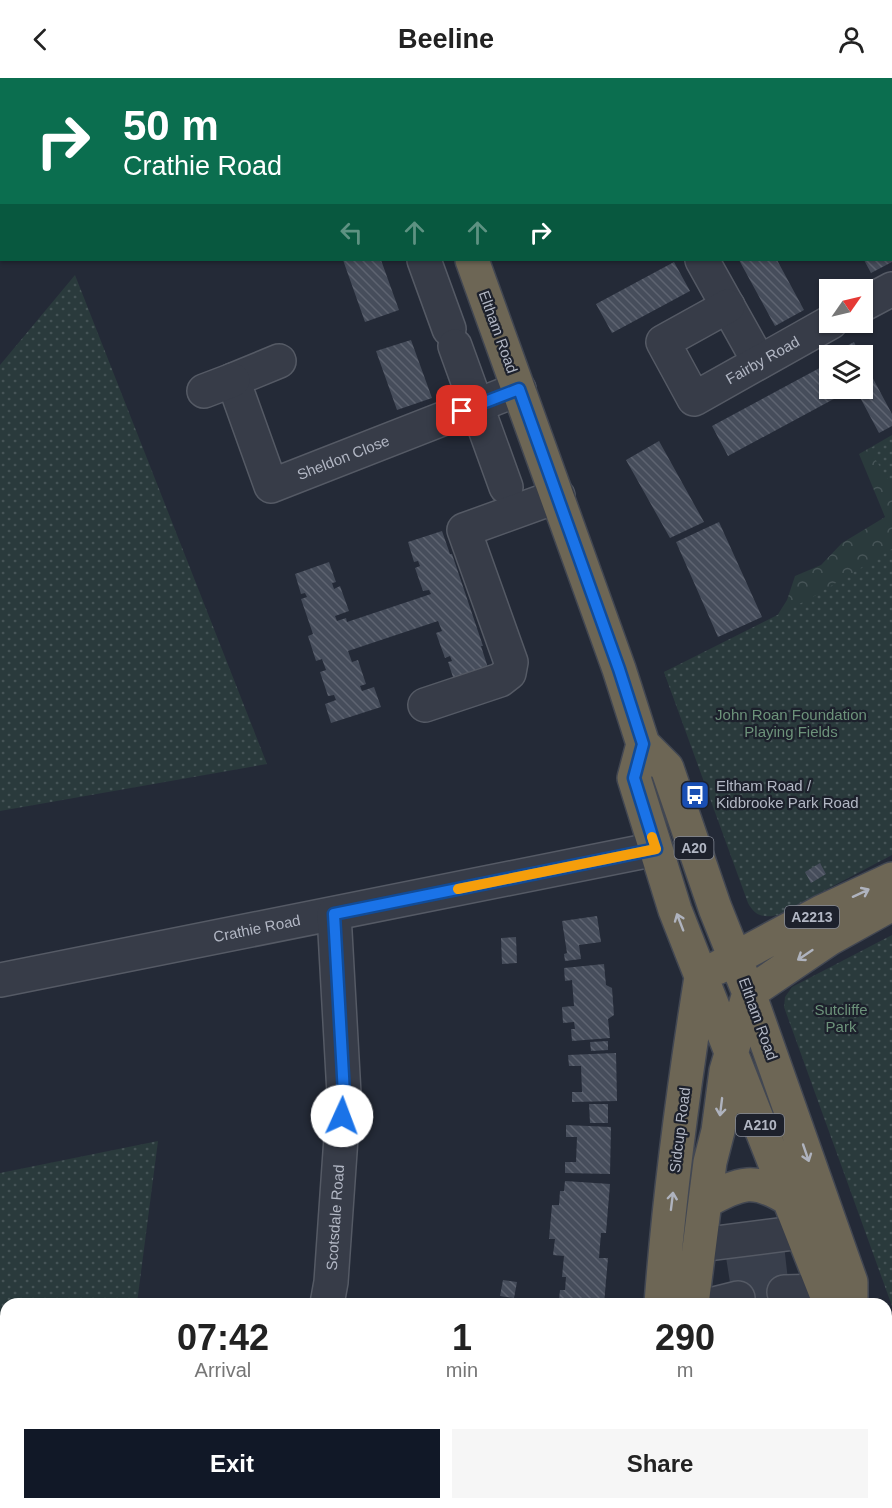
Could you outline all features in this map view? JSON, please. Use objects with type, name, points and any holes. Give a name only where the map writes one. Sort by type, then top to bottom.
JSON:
[{"type":"highway","name":"Eltham Road","points":[[472,261],[558,496],[643,744],[667,768],[718,968],[851,1282],[838,1298]]},
{"type":"highway","name":"Eltham Road","points":[[643,744],[634,778],[675,910],[718,968],[740,1021],[790,1200],[802,1232],[836,1298]]},
{"type":"highway","name":"A2213","points":[[718,968],[821,912],[892,879]]},
{"type":"highway","name":"A2213","points":[[740,1021],[829,939],[892,904]]},
{"type":"highway","name":"Sidcup Road","points":[[661,1298],[687,1063],[718,968]]},
{"type":"highway","points":[[693,1298],[710,1162],[718,1131],[726,1071],[740,1021]]},
{"type":"highway","points":[[705,1202],[723,1192],[744,1185],[758,1184],[771,1188],[790,1200]]},
{"type":"street","points":[[424,261],[506,487]]},
{"type":"street","points":[[703,261],[759,362]]},
{"type":"street","points":[[873,299],[892,289]]},
{"type":"street","name":"Fairby Road","points":[[728,306],[663,342],[694,399],[819,329]]},
{"type":"street","points":[[204,391],[279,361]]},
{"type":"street","name":"Sheldon Close","points":[[233,380],[271,486],[519,389]]},
{"type":"street","points":[[425,705],[500,680],[509,673],[511,662],[464,530],[558,496]]},
{"type":"street","name":"Crathie Road","points":[[0,980],[656,849]]},
{"type":"street","name":"Scotsdale Road","points":[[328,1298],[344,1094],[334,914]]},
{"type":"street","points":[[700,1245],[754,1245],[802,1232]]},
{"type":"street","points":[[784,1293],[828,1298]]},
{"type":"green space","points":[[75,275],[267,764],[0,811],[0,365]]},
{"type":"green space","points":[[892,435],[892,559],[704,778],[664,672],[770,627],[787,600],[795,576],[821,565],[842,543],[885,517],[859,454]]},
{"type":"green space","points":[[892,436],[892,486],[869,449]]},
{"type":"green space","name":"John Roan Foundation Playing Fields","points":[[892,549],[892,855],[778,915],[760,915],[748,903],[664,672],[811,598]]},
{"type":"green space","name":"Sutcliffe Park","points":[[892,935],[892,1298],[889,1298],[784,1007],[785,997],[792,987]]},
{"type":"green space","points":[[158,1141],[138,1298],[0,1298],[0,1173]]},
{"type":"building","points":[[343,261],[381,261],[399,310],[365,322]]},
{"type":"building","points":[[740,261],[778,261],[804,310],[775,326]]},
{"type":"building","points":[[865,261],[892,261],[892,262],[871,273]]},
{"type":"building","points":[[674,262],[690,291],[612,333],[596,304]]},
{"type":"building","points":[[411,340],[432,398],[397,410],[376,351]]},
{"type":"building","points":[[819,368],[819,399],[834,399],[728,456],[712,426]]},
{"type":"building","points":[[873,379],[892,414],[892,426],[879,433],[861,399],[873,399]]},
{"type":"building","points":[[659,441],[704,522],[670,538],[626,460]]},
{"type":"building","points":[[719,522],[762,617],[718,637],[676,542]]},
{"type":"building","points":[[442,531],[483,646],[481,646],[489,671],[455,683],[448,662],[452,661],[450,656],[445,658],[436,633],[442,631],[438,621],[348,651],[352,662],[358,660],[366,684],[360,686],[362,691],[374,687],[381,707],[331,723],[325,704],[336,700],[334,695],[328,696],[320,672],[326,670],[322,659],[316,661],[308,636],[313,634],[301,599],[307,597],[305,593],[301,594],[295,574],[329,562],[336,582],[332,583],[334,589],[340,586],[349,611],[335,616],[337,621],[346,618],[347,622],[431,594],[429,590],[423,591],[415,568],[420,566],[418,561],[414,562],[408,542]]},
{"type":"building","points":[[820,863],[826,874],[811,883],[805,872]]},
{"type":"building","points":[[597,916],[601,942],[579,945],[581,959],[565,961],[564,954],[567,953],[562,921]]},
{"type":"building","points":[[516,937],[517,963],[502,964],[501,938]]},
{"type":"building","points":[[604,964],[606,985],[612,988],[614,1015],[608,1019],[610,1038],[572,1041],[571,1029],[575,1029],[574,1022],[563,1023],[562,1007],[574,1006],[572,980],[565,981],[564,968]]},
{"type":"building","points":[[608,1041],[608,1050],[591,1051],[590,1042]]},
{"type":"building","points":[[616,1053],[617,1101],[572,1102],[572,1092],[582,1092],[581,1066],[569,1066],[568,1055]]},
{"type":"building","points":[[589,1104],[608,1104],[608,1123],[590,1123]]},
{"type":"building","points":[[566,1125],[611,1127],[610,1174],[565,1173],[565,1162],[576,1162],[577,1137],[566,1137]]},
{"type":"building","points":[[565,1181],[610,1184],[606,1233],[601,1233],[599,1258],[608,1258],[605,1298],[559,1298],[560,1290],[565,1290],[566,1277],[562,1277],[564,1256],[553,1255],[555,1239],[549,1239],[552,1205],[559,1205],[560,1191],[564,1191]]},
{"type":"building","points":[[778,1249],[784,1298],[738,1298],[733,1254]]},
{"type":"building","points":[[503,1280],[517,1282],[514,1298],[500,1296]]},
{"type":"tunnel","points":[[768,1250],[773,1294]]},
{"type":"tunnel","points":[[742,1253],[749,1297]]},
{"type":"tunnel","points":[[738,1298],[784,1292]]},
{"type":"slow traffic","points":[[458,889],[656,849],[652,837]]},
{"type":"place","name":"Eltham Road / Kidbrooke Park Road","points":[[695,795]]},
{"type":"route","points":[[342,1116],[344,1094],[334,914],[656,849],[634,778],[643,744],[619,669],[519,389],[462,411]]}]
